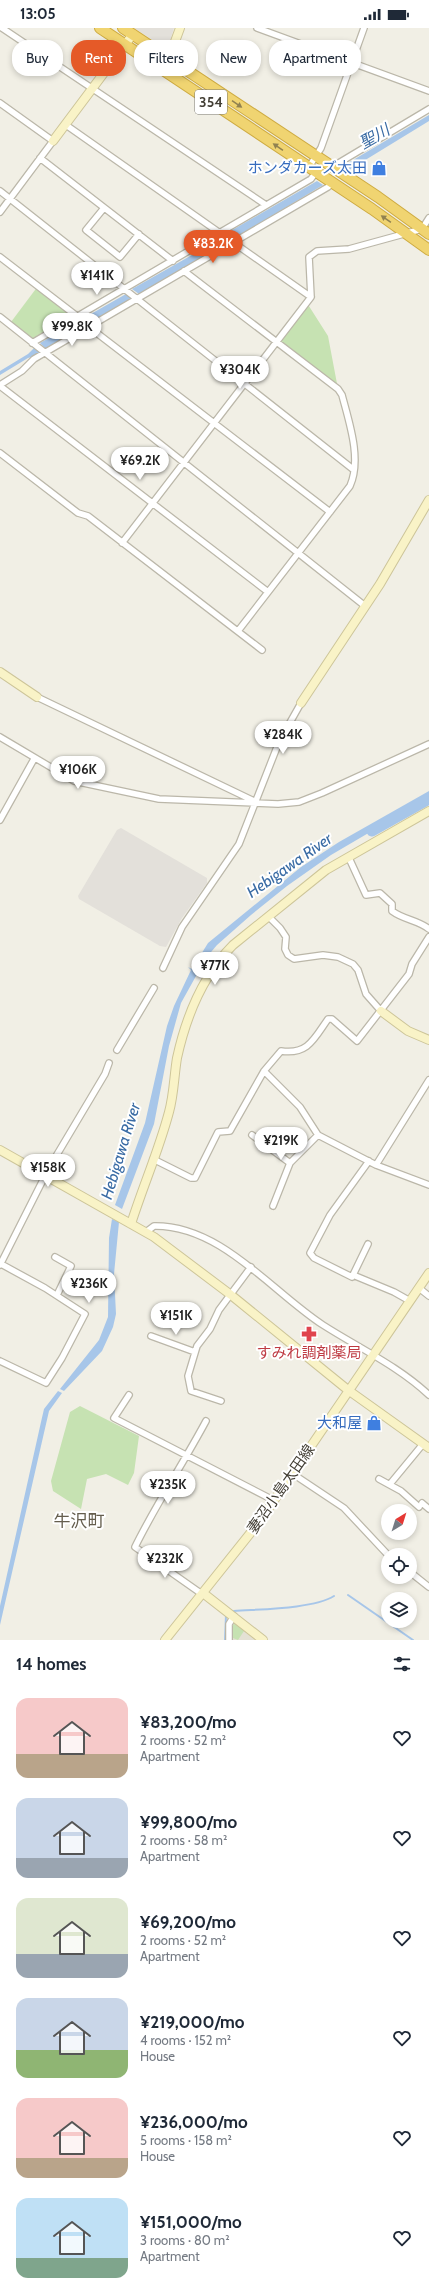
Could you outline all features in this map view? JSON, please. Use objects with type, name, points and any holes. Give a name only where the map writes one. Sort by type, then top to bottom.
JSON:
[{"type":"highway","name":"354","points":[[100,28],[118,40]]},
{"type":"highway","name":"354","points":[[123,28],[142,40]]},
{"type":"highway","name":"354","points":[[172,76],[406,232],[429,250]]},
{"type":"highway","name":"354","points":[[195,76],[426,229]]},
{"type":"street","points":[[2,28],[266,204]]},
{"type":"street","points":[[175,40],[180,28]]},
{"type":"street","points":[[257,28],[291,40]]},
{"type":"street","points":[[360,40],[364,28]]},
{"type":"street","points":[[126,44],[133,34]]},
{"type":"street","points":[[361,65],[429,90]]},
{"type":"street","points":[[0,212],[102,76]]},
{"type":"street","points":[[34,345],[78,317],[220,234],[266,204],[311,179],[316,172],[316,156],[347,76]]},
{"type":"street","points":[[0,103],[53,141]]},
{"type":"street","points":[[333,168],[429,109]]},
{"type":"street","points":[[66,125],[311,297]]},
{"type":"street","points":[[40,158],[173,261]]},
{"type":"street","points":[[268,592],[153,502],[0,386],[44,352],[328,187],[331,182]]},
{"type":"street","points":[[0,190],[354,470]]},
{"type":"street","points":[[104,208],[86,230],[120,258],[138,234]]},
{"type":"street","points":[[122,542],[311,297],[308,257],[317,251],[349,249],[406,232],[426,229],[429,218]]},
{"type":"street","points":[[0,257],[78,317]]},
{"type":"street","points":[[184,271],[338,389],[342,395],[354,453],[354,470],[350,486],[238,631]]},
{"type":"street","points":[[0,317],[184,462],[298,555],[365,606]]},
{"type":"street","points":[[89,327],[330,512]]},
{"type":"street","points":[[0,453],[78,514],[88,516],[262,650]]},
{"type":"street","points":[[163,968],[182,927],[239,844],[279,742],[301,703],[365,606],[429,500]]},
{"type":"street","points":[[0,672],[37,697],[256,802]]},
{"type":"street","points":[[0,738],[74,781],[160,799],[222,803],[256,802],[278,804],[299,802],[322,793],[429,744]]},
{"type":"street","points":[[0,820],[34,758]]},
{"type":"street","points":[[129,1222],[169,1112],[182,1042],[197,1000],[220,959],[233,945],[326,870],[429,811]]},
{"type":"street","points":[[349,858],[366,895],[380,894],[392,904],[392,911],[403,918],[419,922],[429,929]]},
{"type":"street","points":[[269,917],[280,928],[286,937],[284,949],[288,955],[294,958],[323,955],[338,957],[352,964],[358,970],[368,998],[381,1011],[408,1031],[429,1040]]},
{"type":"street","points":[[153,1159],[191,1178],[195,1178],[218,1132],[230,1131],[264,1071],[281,1051],[288,1052],[303,1050],[310,1045],[328,1019],[332,1019],[357,1040],[409,974],[412,964],[429,937]]},
{"type":"street","points":[[117,1050],[154,988]]},
{"type":"street","points":[[0,1361],[46,1382],[60,1363],[85,1314],[1,1264],[46,1176],[109,1063]]},
{"type":"street","points":[[264,1071],[300,1107],[318,1135],[369,1162],[429,1185]]},
{"type":"street","points":[[376,1165],[429,1080]]},
{"type":"street","points":[[252,1134],[290,1163]]},
{"type":"street","points":[[273,1206],[290,1163],[318,1135]]},
{"type":"street","points":[[0,1150],[146,1232],[231,1295],[348,1390],[426,1446],[390,1484]]},
{"type":"street","points":[[369,1162],[330,1215],[310,1253],[314,1258],[345,1274],[352,1277],[353,1275],[394,1292],[410,1301]]},
{"type":"street","points":[[146,1232],[154,1226],[182,1230],[219,1246],[251,1268],[294,1305],[401,1372],[429,1395]]},
{"type":"street","points":[[353,1275],[368,1244]]},
{"type":"street","points":[[55,1257],[71,1266],[57,1296]]},
{"type":"street","points":[[221,1401],[191,1391],[188,1376],[195,1352],[216,1314],[251,1268]]},
{"type":"street","name":"妻沼小島太田線","points":[[165,1640],[275,1501],[348,1390],[429,1273]]},
{"type":"street","points":[[419,1288],[429,1296]]},
{"type":"street","points":[[151,1336],[195,1352]]},
{"type":"street","points":[[129,1395],[114,1418],[275,1501]]},
{"type":"street","points":[[206,1422],[188,1456],[149,1518],[135,1547],[198,1592],[203,1593],[263,1640]]},
{"type":"street","points":[[293,1474],[344,1508],[381,1548]]},
{"type":"street","points":[[379,1479],[390,1484],[420,1505],[429,1509]]},
{"type":"street","points":[[417,1578],[429,1587]]},
{"type":"street","points":[[230,1640],[229,1624],[234,1616]]},
{"type":"shaded area","points":[[134,28],[174,28],[170,40],[153,40]]},
{"type":"shaded area","points":[[121,828],[207,878],[207,883],[182,918],[166,947],[160,946],[79,899],[78,896],[117,830]]},
{"type":"shaded area","points":[[235,1624],[255,1640],[233,1640],[232,1625]]},
{"type":"green space","points":[[38,286],[76,316],[33,340],[11,322]]},
{"type":"green space","points":[[307,303],[328,336],[338,389],[277,343]]},
{"type":"green space","points":[[80,1406],[139,1436],[134,1473],[128,1485],[106,1474],[87,1479],[81,1509],[53,1491],[51,1481],[70,1412]]},
{"type":"green space","points":[[235,1624],[244,1631],[238,1640],[233,1638],[232,1625]]},
{"type":"water","points":[[429,115],[429,121],[349,170],[343,166]]},
{"type":"water","points":[[317,181],[323,185],[234,239],[227,233]]},
{"type":"water","points":[[222,238],[228,243],[143,292],[139,294],[132,289]]},
{"type":"water","points":[[126,294],[133,299],[47,350],[40,343]]},
{"type":"water","points":[[34,348],[42,354],[28,358],[0,375],[0,371],[28,354]]},
{"type":"water","points":[[429,791],[429,799],[331,855],[287,886],[217,945],[206,958],[181,1003],[169,1046],[154,1124],[122,1209],[115,1205],[145,1123],[167,1026],[174,1006],[191,970],[188,967],[192,969],[208,943],[301,867],[339,842]]},
{"type":"water","points":[[112,1219],[119,1222],[114,1274],[116,1314],[113,1327],[102,1351],[64,1391],[60,1389],[99,1340],[108,1317],[109,1238]]},
{"type":"water","points":[[58,1391],[62,1393],[49,1411],[0,1625],[0,1606],[44,1409]]},
{"type":"waterway","name":"聖川","points":[[199,252],[216,242]]},
{"type":"waterway","name":"Hebigawa River","points":[[372,831],[429,799]]},
{"type":"waterway","points":[[348,1595],[413,1640]]},
{"type":"waterway","points":[[234,1611],[300,1606],[313,1604],[334,1596]]},
{"type":"waterway","points":[[225,1640],[226,1615]]},
{"type":"place","name":"ホンダカーズ太田","points":[[379,168]]},
{"type":"place","name":"すみれ調剤薬局","points":[[309,1334]]},
{"type":"place","name":"大和屋","points":[[374,1423]]},
{"type":"district","name":"牛沢町","points":[[79,1521]]}]
